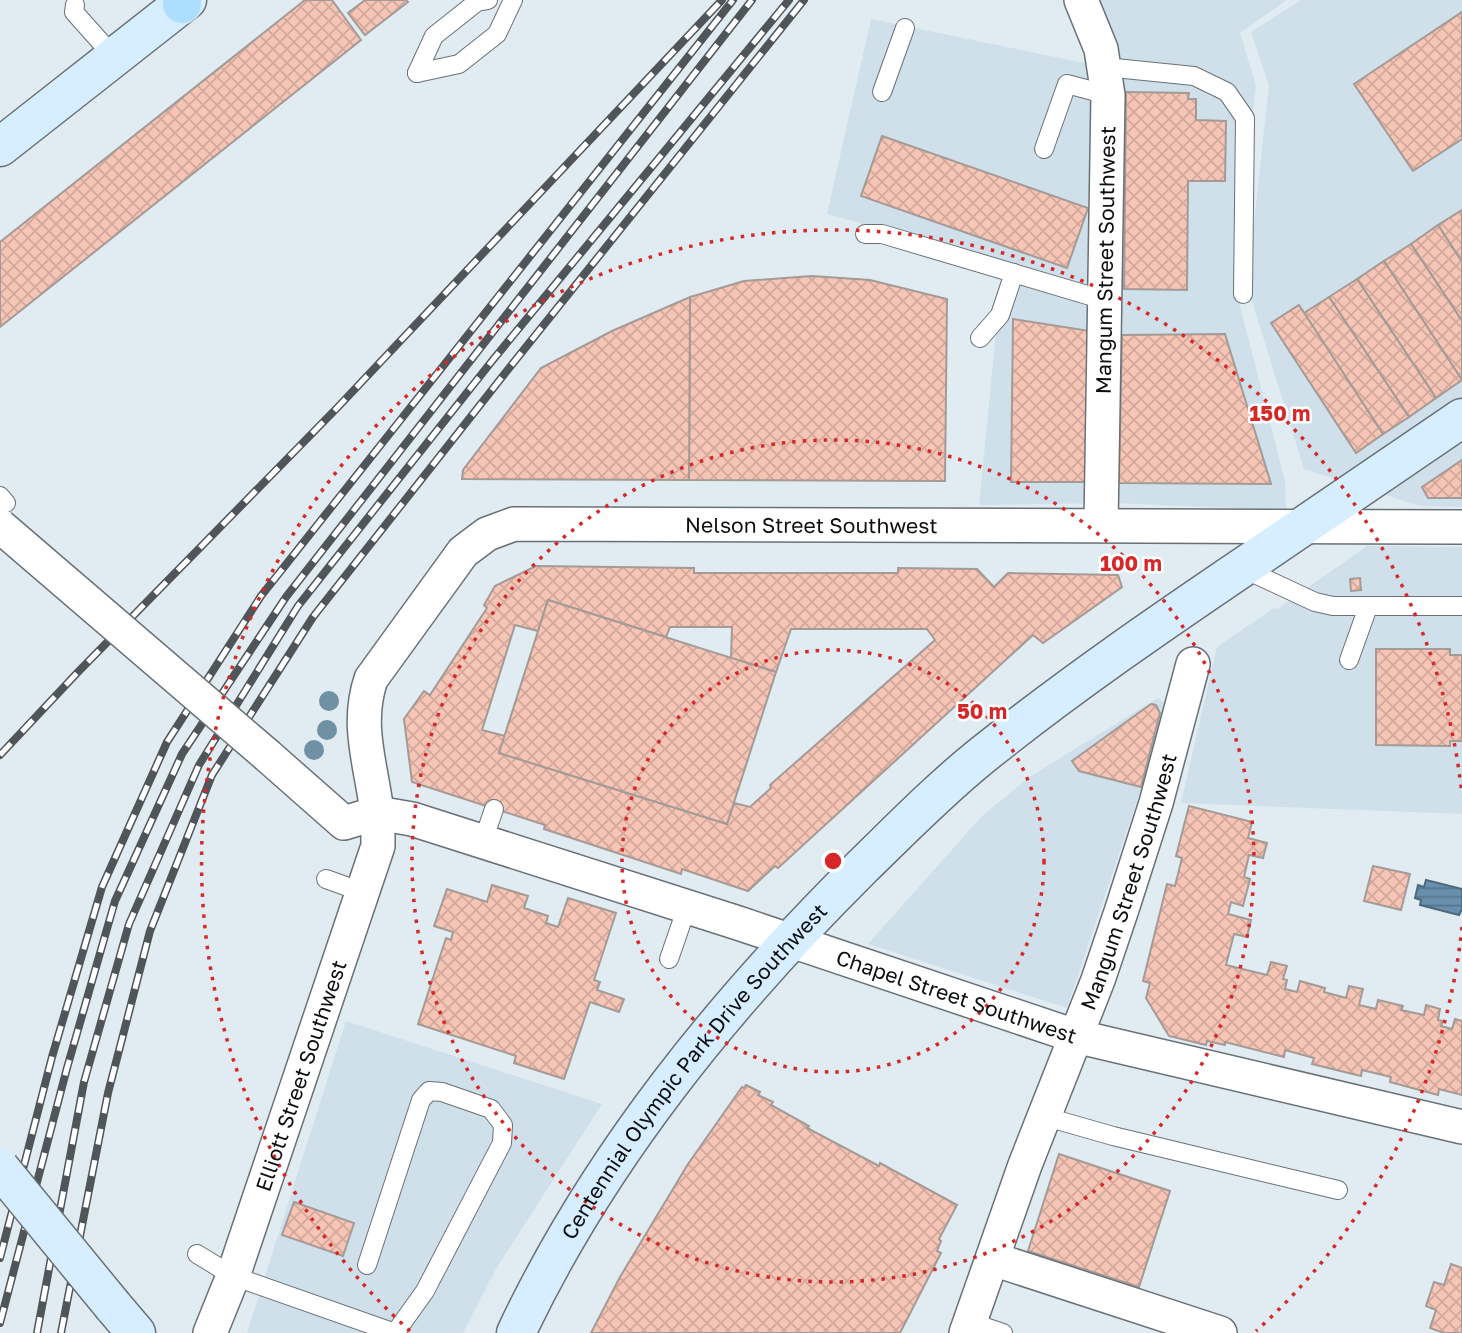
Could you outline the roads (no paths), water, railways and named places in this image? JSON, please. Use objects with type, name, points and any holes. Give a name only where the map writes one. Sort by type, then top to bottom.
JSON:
[{"type":"street","name":"Mangum Street Southwest","points":[[1081,0],[1104,27],[1106,81],[1101,525]]},
{"type":"street","points":[[0,147],[184,1]]},
{"type":"street","name":"Centennial Olympic Park Drive Southwest","points":[[516,1333],[583,1210],[641,1121],[713,1030],[789,941],[890,840],[977,760],[1061,694],[1462,418]]},
{"type":"street","points":[[2,508],[268,756],[344,823],[377,813]]},
{"type":"street","name":"Nelson Street Southwest","points":[[377,813],[366,755],[363,717],[365,696],[371,679],[463,552],[487,534],[514,524],[1462,527]]},
{"type":"street","name":"Mangum Street Southwest","points":[[968,1328],[1043,1116],[1075,1036],[1112,906],[1156,803],[1193,664]]},
{"type":"street","name":"Chapel Street Southwest","points":[[377,813],[412,819],[483,841],[1075,1036],[1462,1127]]},
{"type":"street","name":"Elliott Street Southwest","points":[[210,1333],[233,1276],[378,846],[377,813]]},
{"type":"street","points":[[0,1168],[125,1319]]},
{"type":"street","points":[[993,1259],[1180,1308],[1220,1333]]},
{"type":"lane","points":[[488,0],[477,2],[434,36],[417,73],[459,64],[497,34],[513,0]]},
{"type":"lane","points":[[75,5],[74,12],[114,57]]},
{"type":"lane","points":[[882,93],[905,28]]},
{"type":"lane","points":[[1044,149],[1067,84],[1194,76],[1227,92],[1245,118],[1243,294]]},
{"type":"lane","points":[[865,234],[882,234],[1104,300]]},
{"type":"lane","points":[[980,338],[1000,315],[1014,273]]},
{"type":"lane","points":[[1242,568],[1315,602],[1332,606],[1462,606]]},
{"type":"lane","points":[[1349,660],[1368,607]]},
{"type":"lane","points":[[483,841],[494,808]]},
{"type":"lane","points":[[326,879],[362,892]]},
{"type":"lane","points":[[669,959],[687,907]]},
{"type":"lane","points":[[197,1254],[233,1276],[395,1333],[425,1291],[502,1143],[503,1125],[491,1109],[442,1091],[429,1091],[421,1100],[367,1265]]},
{"type":"lane","points":[[1043,1116],[1113,1136],[1338,1190]]},
{"type":"lane","points":[[968,1328],[1003,1333]]},
{"type":"water","points":[[1426,880],[1462,889],[1462,909],[1459,915],[1420,905],[1421,900],[1415,898],[1418,885],[1424,887]]},
{"type":"railway","points":[[0,755],[337,408],[722,0]]},
{"type":"railway","points":[[0,1258],[52,1057],[102,887],[167,742],[261,596],[733,0]]},
{"type":"railway","points":[[0,1323],[67,1068],[115,901],[182,754],[286,597],[752,0]]},
{"type":"railway","points":[[37,1333],[84,1082],[129,924],[199,765],[298,606],[492,361],[789,0]]},
{"type":"railway","points":[[61,1333],[108,1093],[150,931],[212,775],[313,617],[804,0]]}]
